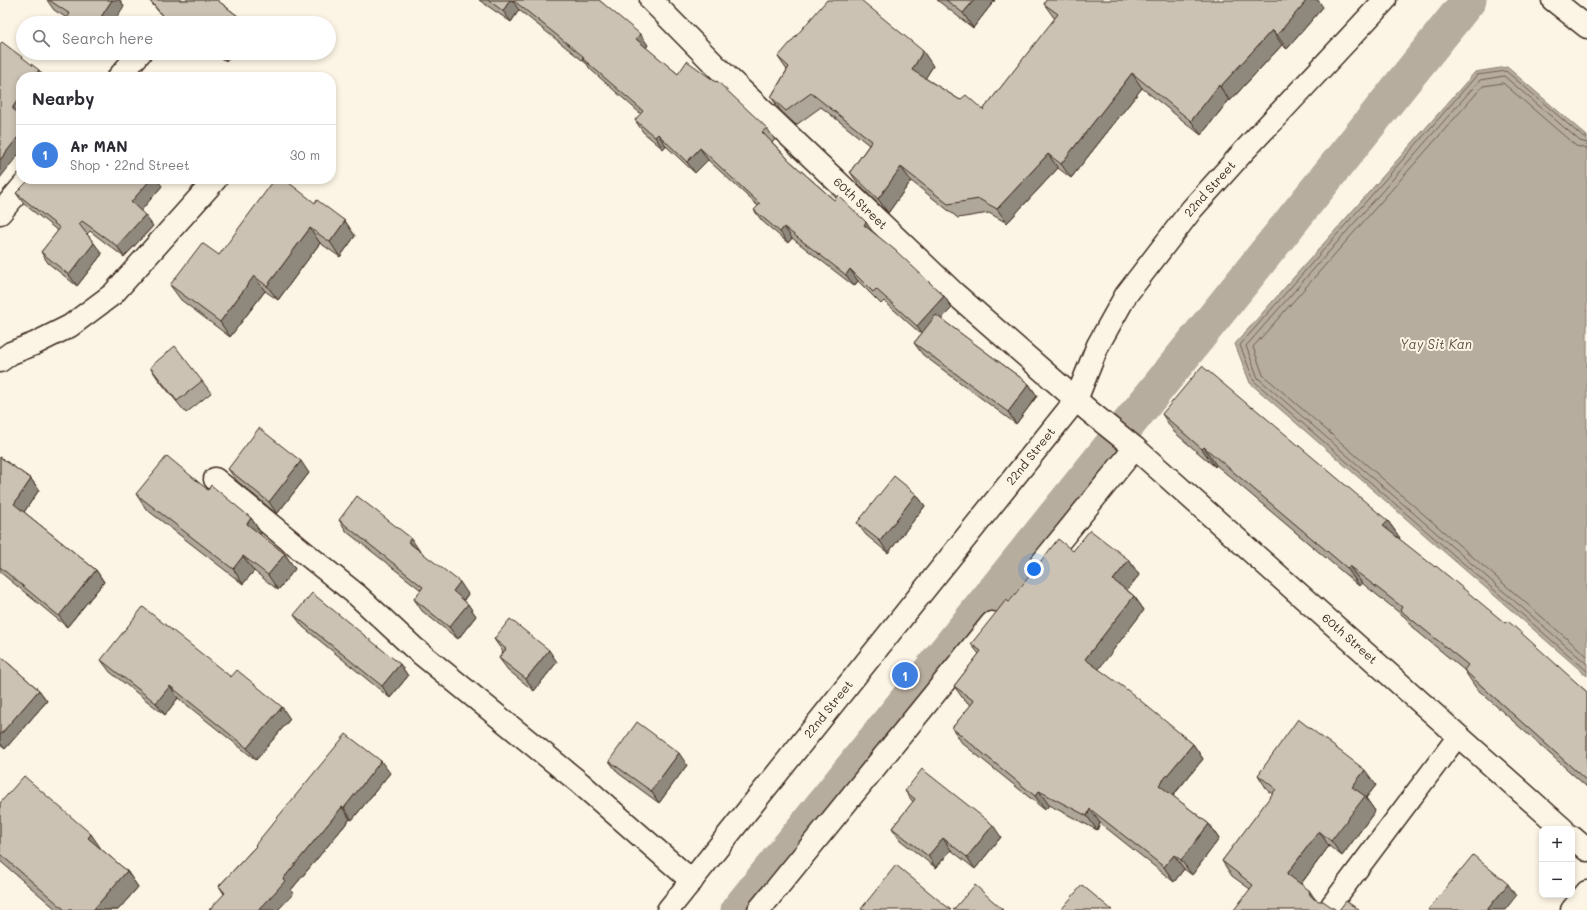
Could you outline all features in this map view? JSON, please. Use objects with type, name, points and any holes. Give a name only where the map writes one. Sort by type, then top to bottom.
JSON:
[{"type":"street","name":"60th Street","points":[[651,0],[717,67],[954,292],[1082,406],[1131,445],[1561,826]]},
{"type":"street","name":"22nd Street","points":[[668,910],[1082,406],[1098,345],[1126,295],[1192,209],[1385,0]]},
{"type":"street","points":[[1553,0],[1587,28]]},
{"type":"street","points":[[123,72],[134,60]]},
{"type":"street","points":[[0,213],[25,184]]},
{"type":"street","points":[[0,361],[11,353],[34,344],[70,326],[113,294],[212,184]]},
{"type":"street","points":[[1029,578],[1131,445]]},
{"type":"street","points":[[216,479],[357,595],[414,648],[580,782],[692,881]]},
{"type":"street","points":[[759,910],[1004,608]]},
{"type":"street","points":[[1575,839],[1587,850]]},
{"type":"street","points":[[1572,910],[1587,892]]},
{"type":"lane","points":[[1331,905],[1458,736]]},
{"type":"water","name":"Yay Sit Kan","points":[[1507,67],[1587,136],[1587,676],[1250,383],[1235,344],[1475,72]]},
{"type":"building","points":[[49,0],[112,0],[102,16],[68,16],[70,14]]},
{"type":"building","points":[[150,0],[217,0],[238,16],[163,16]]},
{"type":"building","points":[[488,0],[510,0],[503,11]]},
{"type":"building","points":[[513,0],[599,0],[640,34],[636,39],[678,74],[687,61],[716,82],[717,81],[767,128],[762,132],[790,161],[834,200],[838,195],[866,222],[864,225],[895,250],[944,296],[917,326],[876,289],[873,292],[850,269],[846,275],[784,227],[780,232],[754,210],[760,204],[700,148],[687,162],[658,134],[655,137],[635,120],[643,111],[582,58],[584,57]]},
{"type":"building","points":[[827,0],[861,0],[923,51],[912,70],[960,100],[966,95],[983,110],[1058,14],[1044,4],[1046,0],[1307,0],[1277,35],[1272,30],[1220,87],[1219,85],[1191,121],[1132,73],[1061,164],[1048,154],[997,209],[979,199],[948,204],[901,167],[878,199],[850,172],[872,141],[811,93],[786,111],[771,97],[789,67],[778,57]]},
{"type":"building","points":[[946,0],[974,0],[963,13]]},
{"type":"building","points":[[2,42],[16,53],[16,60],[26,60],[39,70],[38,72],[16,72],[16,102],[13,109],[16,111],[16,139],[0,160],[0,44]]},
{"type":"building","points":[[25,184],[147,184],[131,202],[145,215],[117,246],[82,221],[79,224],[94,243],[69,275],[41,252],[60,228],[16,193]]},
{"type":"building","points":[[271,184],[290,184],[315,203],[317,200],[345,221],[330,242],[310,228],[267,286],[254,276],[220,322],[170,285],[202,243],[219,255]]},
{"type":"building","points":[[936,315],[1029,384],[1008,412],[914,343]]},
{"type":"building","points":[[175,346],[202,381],[177,401],[150,367]]},
{"type":"building","points":[[1202,366],[1388,521],[1383,526],[1435,567],[1436,566],[1505,623],[1508,621],[1587,692],[1587,781],[1464,670],[1468,665],[1400,610],[1402,607],[1349,566],[1347,568],[1204,447],[1202,449],[1162,414]]},
{"type":"building","points":[[259,428],[301,461],[269,502],[228,469]]},
{"type":"building","points":[[167,456],[208,490],[211,485],[251,518],[247,524],[285,554],[268,575],[243,556],[233,569],[136,494]]},
{"type":"building","points":[[0,457],[31,479],[14,504],[96,570],[59,616],[0,567]]},
{"type":"building","points":[[894,476],[916,494],[880,541],[857,523]]},
{"type":"building","points":[[357,496],[411,538],[408,542],[460,582],[453,591],[468,604],[449,627],[414,599],[423,587],[339,520]]},
{"type":"building","points":[[1090,530],[1129,560],[1113,580],[1134,596],[1085,659],[1130,692],[1193,744],[1159,785],[1209,824],[1181,860],[1174,855],[1164,867],[1090,809],[1087,816],[1039,791],[1035,796],[952,728],[974,701],[954,686],[981,651],[971,644],[1006,600],[1009,602],[1058,539],[1073,551]]},
{"type":"building","points":[[312,593],[400,664],[382,686],[294,615]]},
{"type":"building","points":[[143,607],[231,677],[237,670],[282,707],[247,748],[170,686],[156,703],[101,660]]},
{"type":"building","points":[[510,619],[549,650],[526,679],[499,658],[506,649],[494,639]]},
{"type":"building","points":[[0,656],[39,690],[0,735]]},
{"type":"building","points":[[1298,719],[1365,770],[1352,787],[1365,796],[1331,841],[1319,831],[1287,874],[1309,890],[1310,895],[1314,899],[1323,901],[1336,910],[1234,910],[1253,885],[1222,861],[1276,789],[1258,775]]},
{"type":"building","points":[[637,722],[679,753],[651,791],[609,761]]},
{"type":"building","points":[[346,734],[381,761],[344,808],[342,807],[283,879],[285,881],[259,910],[209,910],[225,893],[219,886],[256,846],[255,845]]},
{"type":"building","points":[[922,769],[993,825],[967,857],[943,838],[928,856],[892,828],[915,799],[905,791]]},
{"type":"building","points":[[24,776],[91,834],[88,838],[127,871],[93,910],[65,910],[0,854],[0,803]]},
{"type":"building","points":[[1473,855],[1508,884],[1487,910],[1428,910]]},
{"type":"building","points":[[896,865],[951,910],[861,909]]},
{"type":"building","points":[[975,885],[1003,910],[953,910]]},
{"type":"building","points":[[1082,885],[1112,910],[1061,910]]},
{"type":"building","points":[[1346,901],[1359,910],[1339,910]]},
{"type":"waterway","points":[[738,910],[1469,0]]},
{"type":"place","name":"Ar MAN","points":[[905,675]]}]
